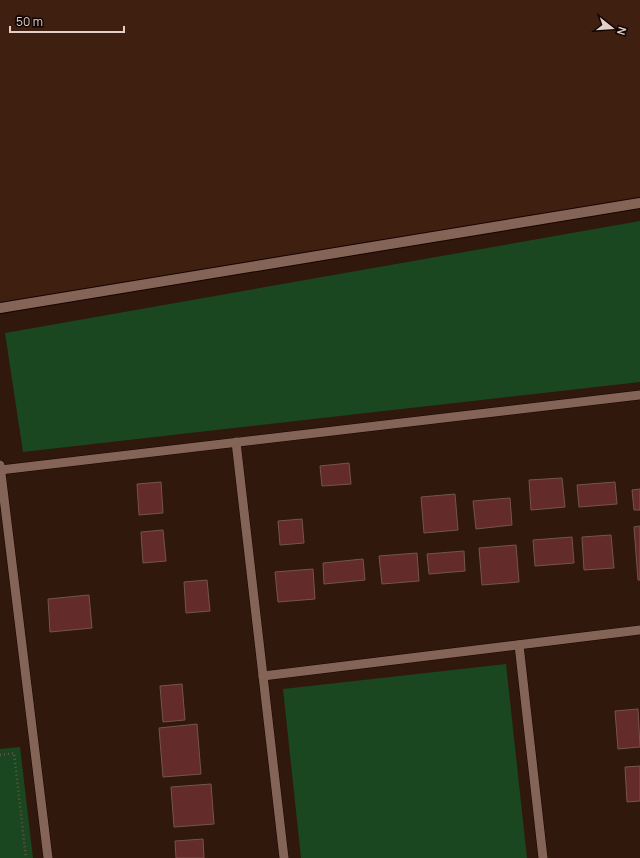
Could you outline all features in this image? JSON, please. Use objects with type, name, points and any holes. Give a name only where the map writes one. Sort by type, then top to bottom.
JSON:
[{"type":"street","points":[[0,308],[640,202]]},
{"type":"lane","points":[[48,858],[0,468],[640,395]]},
{"type":"lane","points":[[236,442],[284,858]]},
{"type":"lane","points":[[263,676],[640,630]]},
{"type":"lane","points":[[519,645],[543,858]]},
{"type":"path","points":[[0,755],[14,753],[26,858]]},
{"type":"shaded area","points":[[0,0],[640,0],[640,209],[0,309]]},
{"type":"green space","points":[[640,221],[640,382],[23,452],[5,333]]},
{"type":"green space","points":[[506,664],[527,858],[301,858],[283,689]]},
{"type":"green space","points":[[20,747],[33,858],[0,858],[0,749]]},
{"type":"building","points":[[349,463],[351,484],[322,486],[320,466]]},
{"type":"building","points":[[562,478],[565,507],[531,510],[529,480]]},
{"type":"building","points":[[161,482],[163,513],[139,515],[137,484]]},
{"type":"building","points":[[615,482],[617,504],[579,507],[577,485]]},
{"type":"building","points":[[640,489],[640,510],[634,510],[632,490]]},
{"type":"building","points":[[455,494],[458,530],[424,533],[421,497]]},
{"type":"building","points":[[510,498],[512,525],[476,529],[473,501]]},
{"type":"building","points":[[302,519],[304,543],[280,545],[278,521]]},
{"type":"building","points":[[640,526],[640,580],[638,580],[634,527]]},
{"type":"building","points":[[163,530],[166,561],[143,563],[141,532]]},
{"type":"building","points":[[611,535],[614,568],[584,570],[582,537]]},
{"type":"building","points":[[572,537],[574,563],[535,566],[533,540]]},
{"type":"building","points":[[516,545],[519,582],[482,585],[479,548]]},
{"type":"building","points":[[464,551],[465,571],[429,574],[427,554]]},
{"type":"building","points":[[417,553],[419,581],[382,584],[379,556]]},
{"type":"building","points":[[363,559],[365,580],[324,584],[323,563]]},
{"type":"building","points":[[313,569],[315,599],[278,602],[275,572]]},
{"type":"building","points":[[207,580],[210,611],[186,613],[184,582]]},
{"type":"building","points":[[89,595],[92,628],[50,632],[48,599]]},
{"type":"building","points":[[182,684],[185,720],[163,722],[160,686]]},
{"type":"building","points":[[638,709],[640,747],[618,749],[615,711]]},
{"type":"building","points":[[197,724],[201,774],[163,777],[159,728]]},
{"type":"building","points":[[640,766],[640,801],[627,802],[625,767]]},
{"type":"building","points":[[211,784],[214,824],[174,827],[171,787]]},
{"type":"building","points":[[203,839],[204,858],[176,858],[175,841]]}]
